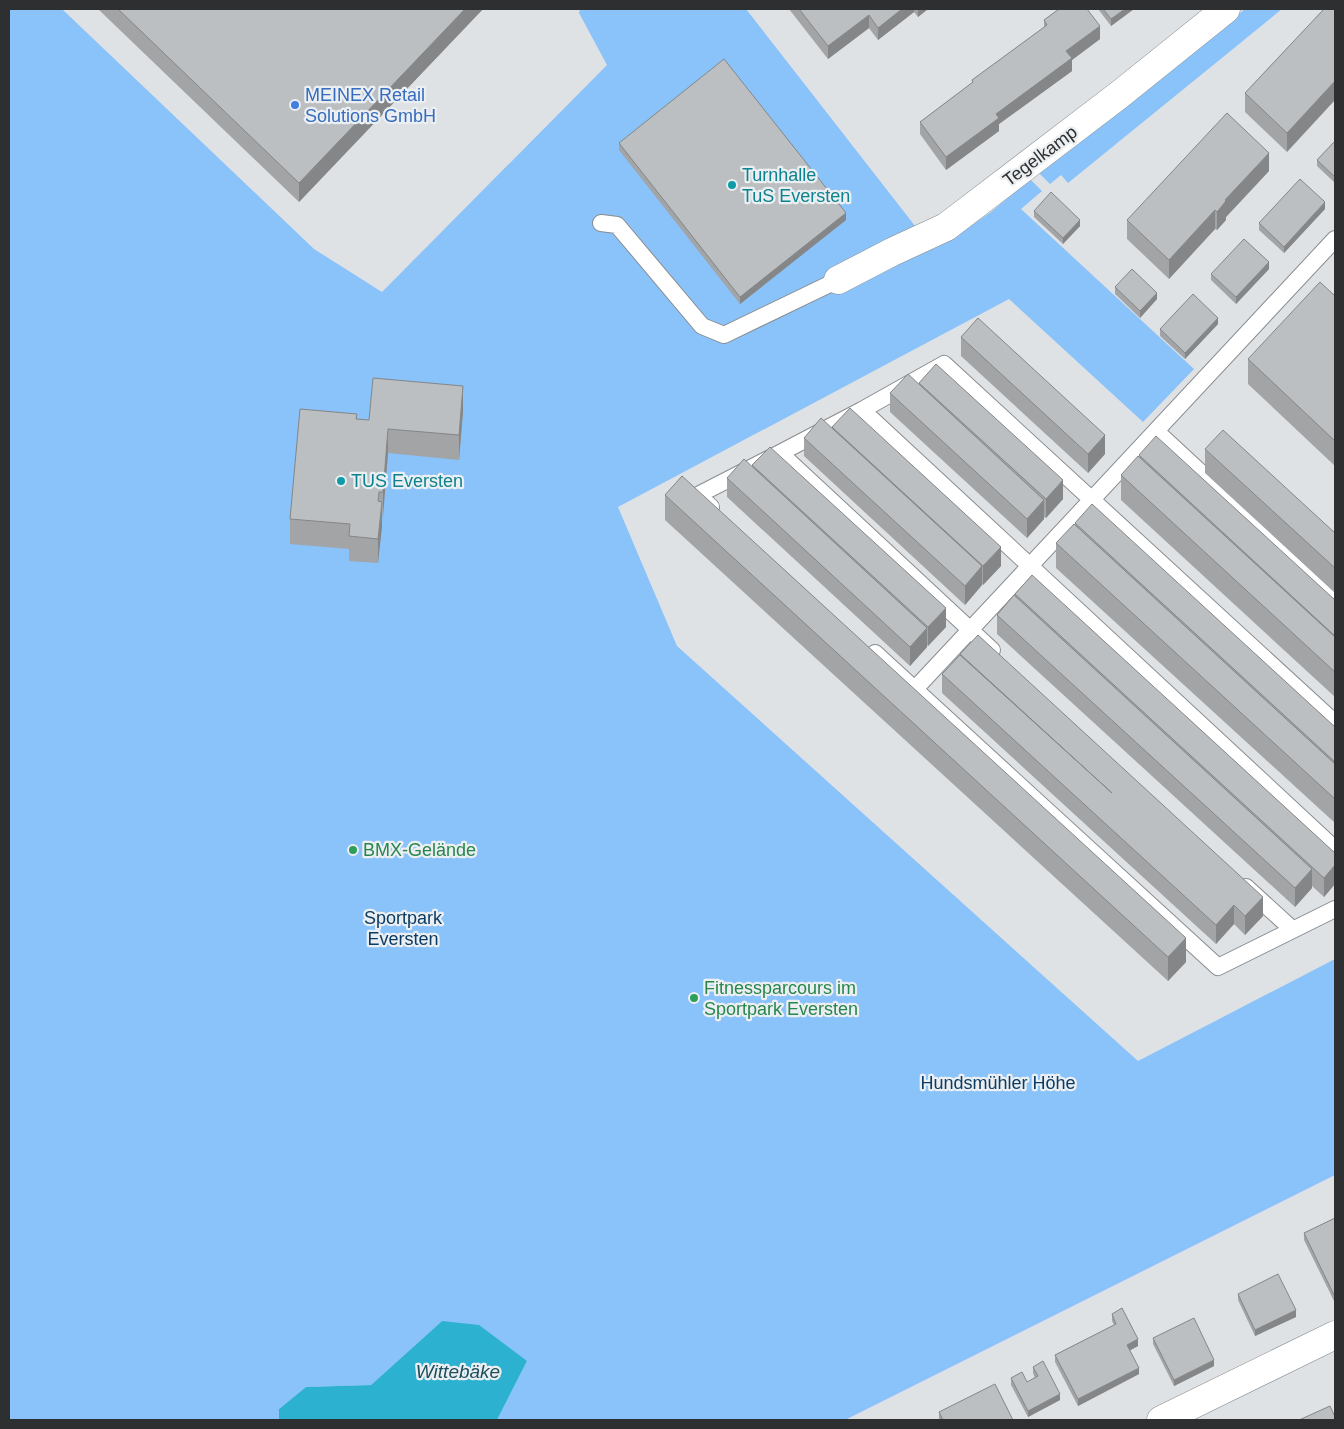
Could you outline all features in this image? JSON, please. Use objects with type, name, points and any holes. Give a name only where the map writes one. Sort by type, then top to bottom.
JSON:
[{"type":"street","name":"Tegelkamp","points":[[838,280],[946,227],[1119,95],[1226,9]]},
{"type":"street","points":[[1161,1420],[1335,1335]]},
{"type":"lane","points":[[601,223],[617,225],[702,326],[724,335],[838,280]]},
{"type":"lane","points":[[915,689],[1335,238]]},
{"type":"lane","points":[[720,514],[698,495],[862,410],[944,364],[1335,723]]},
{"type":"lane","points":[[862,410],[1335,849]]},
{"type":"lane","points":[[1156,431],[1335,597]]},
{"type":"lane","points":[[780,453],[1006,663]]},
{"type":"lane","points":[[865,644],[1218,967],[1335,909]]},
{"type":"lane","points":[[1236,876],[1293,930]]},
{"type":"green space","name":"Sportpark Eversten","points":[[9,9],[62,9],[314,249],[382,292],[607,65],[579,13],[580,9],[746,9],[933,249],[991,212],[1030,179],[1042,191],[1021,209],[1194,369],[1143,422],[1009,299],[618,507],[677,646],[1138,1061],[1335,959],[1335,1175],[845,1420],[497,1420],[527,1361],[442,1321],[371,1385],[306,1387],[279,1409],[279,1420],[9,1420]]},
{"type":"green space","points":[[1245,9],[1282,9],[1068,183],[1061,175],[1050,184],[1038,172]]},
{"type":"water","name":"Wittebäke","points":[[442,1321],[479,1325],[527,1361],[497,1420],[279,1420],[279,1409],[306,1387],[371,1385]]},
{"type":"building","name":"MEINEX Retail Solutions GmbH","points":[[118,9],[465,9],[299,183]]},
{"type":"building","points":[[799,9],[902,9],[878,28],[869,15],[828,46]]},
{"type":"building","points":[[1059,9],[1087,9],[1100,26],[1066,51],[1072,58],[996,114],[999,118],[946,157],[920,122],[973,82],[972,80],[1047,25],[1044,20]]},
{"type":"building","points":[[1103,9],[1125,9],[1111,19]]},
{"type":"building","points":[[1324,9],[1335,9],[1335,81],[1287,133],[1245,93]]},
{"type":"building","name":"Turnhalle TuS Eversten","points":[[724,59],[846,213],[740,297],[619,143]]},
{"type":"building","points":[[1227,113],[1269,153],[1225,200],[1217,212],[1215,210],[1169,260],[1127,220]]},
{"type":"building","points":[[1335,141],[1335,177],[1317,160]]},
{"type":"building","points":[[1300,179],[1325,202],[1284,247],[1259,223]]},
{"type":"building","points":[[1051,192],[1080,220],[1063,238],[1034,211]]},
{"type":"building","points":[[1244,239],[1269,262],[1236,297],[1211,274]]},
{"type":"building","points":[[1132,269],[1157,293],[1140,311],[1115,287]]},
{"type":"building","points":[[1320,282],[1335,296],[1335,441],[1248,359]]},
{"type":"building","points":[[1193,294],[1218,318],[1185,353],[1160,329]]},
{"type":"building","points":[[978,318],[1105,435],[1088,454],[961,337]]},
{"type":"building","points":[[936,364],[1063,480],[1046,499],[919,383]]},
{"type":"building","points":[[908,374],[1044,500],[1027,519],[890,393]]},
{"type":"building","name":"TUS Eversten","points":[[373,378],[463,386],[459,435],[388,429],[383,492],[379,492],[378,501],[382,502],[378,539],[349,536],[350,524],[290,519],[300,409],[357,414],[356,419],[369,420]]},
{"type":"building","points":[[850,408],[1001,547],[983,566],[832,427]]},
{"type":"building","points":[[821,418],[982,566],[965,586],[804,438]]},
{"type":"building","points":[[1223,430],[1335,533],[1335,568],[1205,449]]},
{"type":"building","points":[[1156,436],[1335,600],[1335,636],[1139,455]]},
{"type":"building","points":[[770,447],[946,608],[928,627],[752,465]]},
{"type":"building","points":[[1138,456],[1335,637],[1335,672],[1121,475]]},
{"type":"building","points":[[744,459],[927,628],[910,647],[727,478]]},
{"type":"building","points":[[682,476],[1186,938],[1168,957],[665,495]]},
{"type":"building","points":[[1092,504],[1335,727],[1335,762],[1075,523]]},
{"type":"building","points":[[1074,524],[1335,764],[1335,799],[1056,543]]},
{"type":"building","points":[[1032,575],[1335,853],[1335,865],[1324,878],[1015,594]]},
{"type":"building","points":[[1014,595],[1312,869],[1295,888],[997,615]]},
{"type":"building","points":[[978,635],[1263,897],[1245,916],[1234,905],[1216,925],[942,674],[960,655],[1112,793],[960,654]]},
{"type":"building","points":[[1335,1218],[1335,1295],[1334,1295],[1304,1233]]},
{"type":"building","points":[[1278,1274],[1296,1310],[1255,1330],[1238,1294]]},
{"type":"building","points":[[1122,1308],[1138,1339],[1127,1345],[1139,1368],[1078,1399],[1055,1355],[1116,1324],[1112,1314]]},
{"type":"building","points":[[1194,1318],[1214,1360],[1174,1380],[1153,1338]]},
{"type":"building","points":[[1043,1361],[1060,1394],[1028,1411],[1011,1378],[1022,1372],[1027,1382],[1038,1376],[1033,1367]]},
{"type":"building","points":[[995,1384],[1013,1420],[943,1420],[939,1412]]},
{"type":"building","points":[[1330,1406],[1335,1420],[1299,1420]]},
{"type":"place","name":"MEINEX Retail Solutions GmbH","points":[[295,105]]},
{"type":"place","name":"Turnhalle TuS Eversten","points":[[732,185]]},
{"type":"place","name":"TUS Eversten","points":[[341,481]]},
{"type":"place","name":"BMX-Gelände","points":[[353,850]]},
{"type":"place","name":"Fitnessparcours im Sportpark Eversten","points":[[694,998]]},
{"type":"park label","name":"Hundsmühler Höhe","points":[[998,1083]]}]
